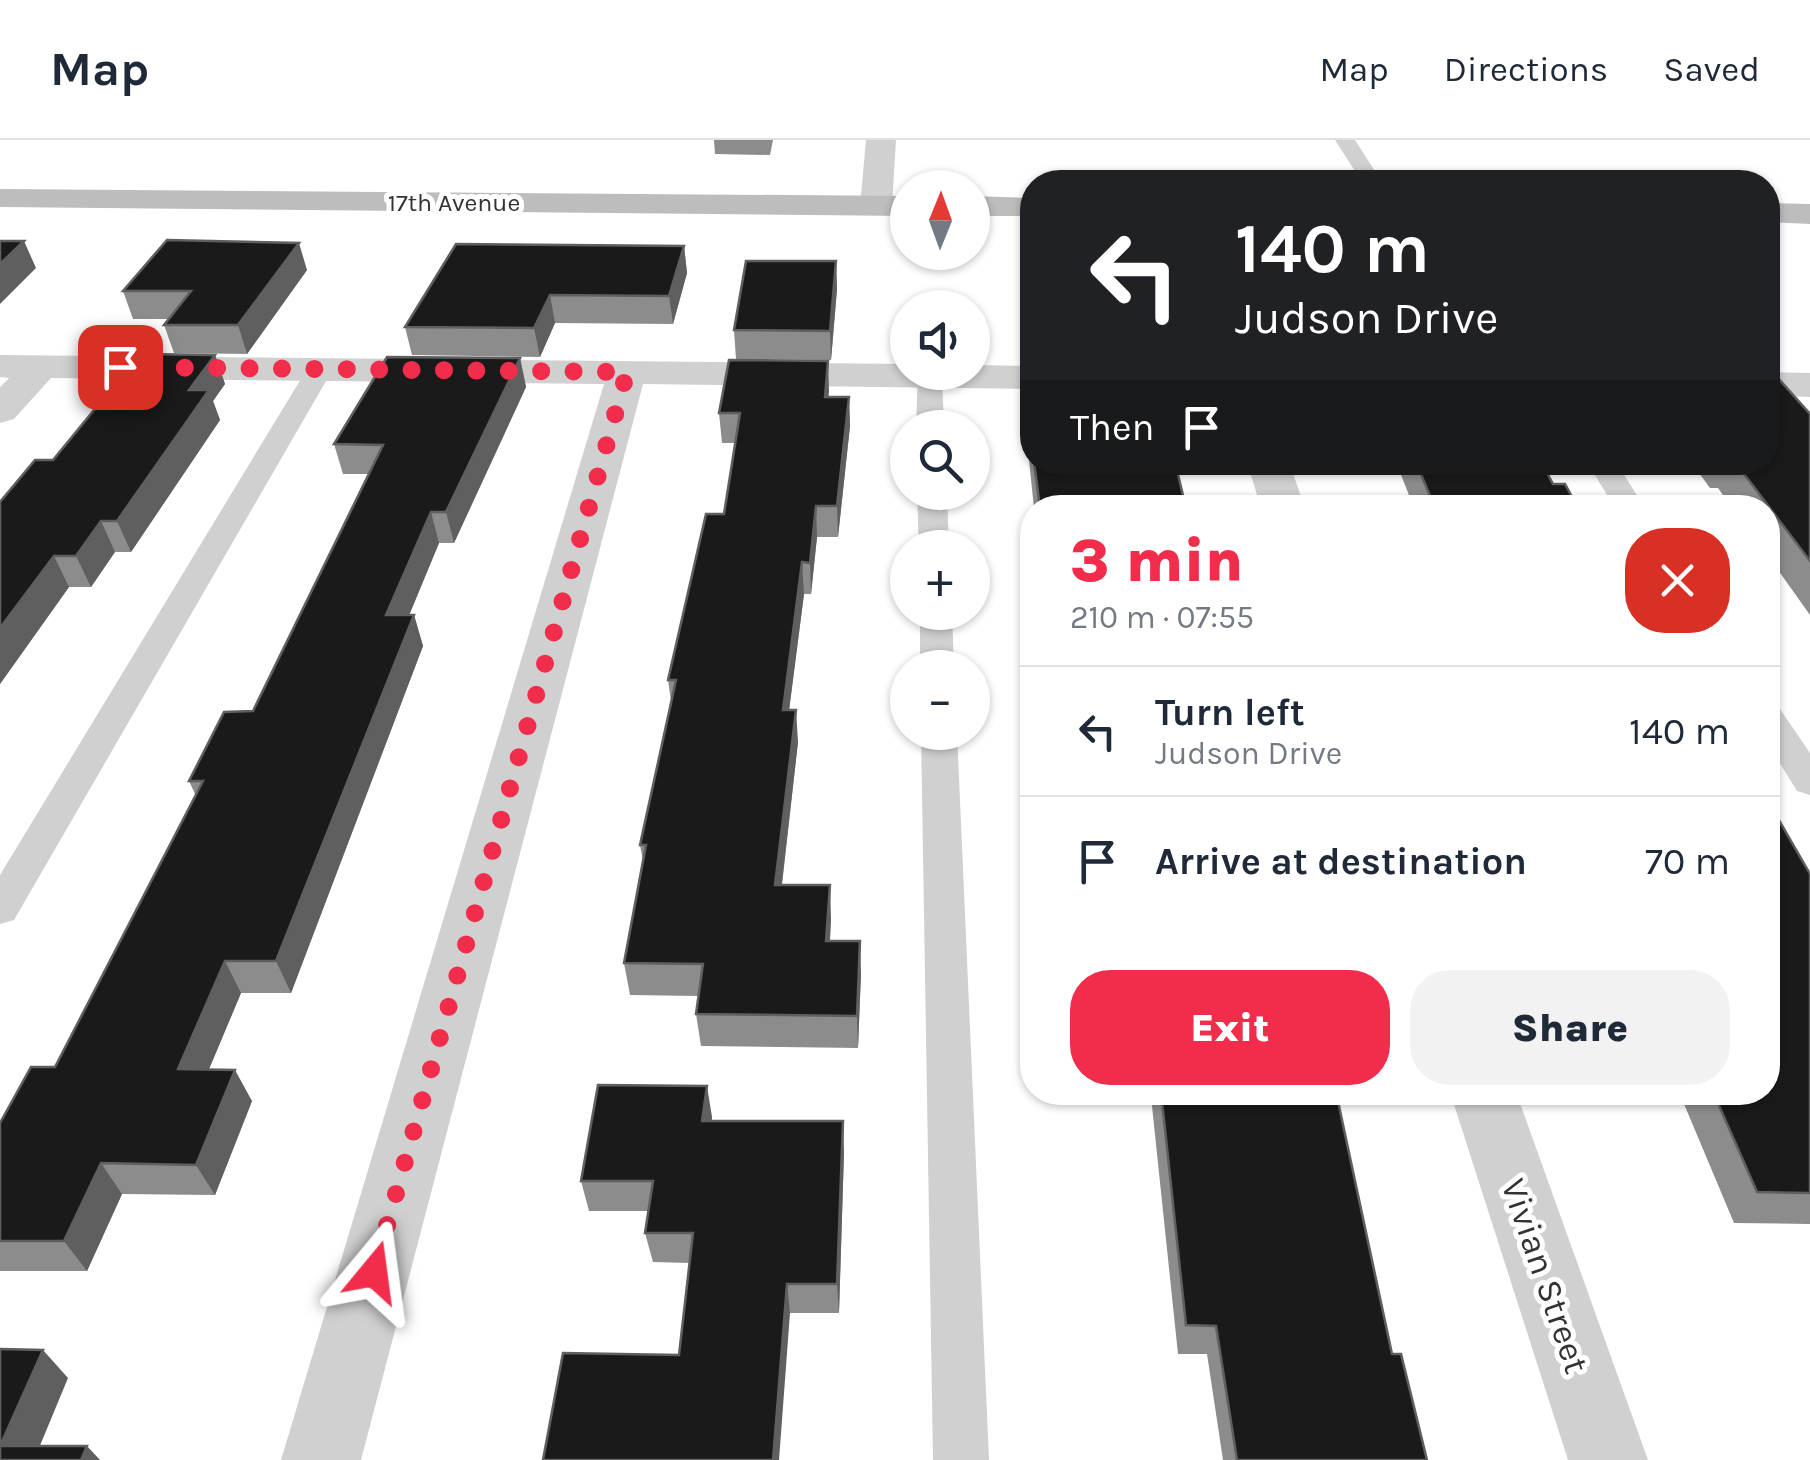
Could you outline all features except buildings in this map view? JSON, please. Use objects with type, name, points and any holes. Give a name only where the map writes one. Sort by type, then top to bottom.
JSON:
[{"type":"main road","name":"17th Avenue","points":[[0,198],[890,206]]},
{"type":"main road","points":[[990,206],[1020,207]]},
{"type":"main road","points":[[1780,213],[1810,214]]},
{"type":"street","points":[[881,140],[890,194]]},
{"type":"street","points":[[0,366],[890,375]]},
{"type":"street","points":[[0,411],[41,366]]},
{"type":"street","points":[[322,1460],[627,372]]},
{"type":"street","points":[[990,376],[1020,376]]},
{"type":"street","points":[[1780,384],[1810,385]]},
{"type":"street","name":"Vivian Street","points":[[1486,1105],[1608,1460]]},
{"type":"lane","points":[[1345,140],[1364,170]]},
{"type":"lane","points":[[0,909],[320,369]]},
{"type":"lane","points":[[1780,736],[1810,782]]},
{"type":"lane","points":[[941,750],[961,1460]]},
{"type":"route","points":[[120,367],[627,372],[374,1272]]}]
